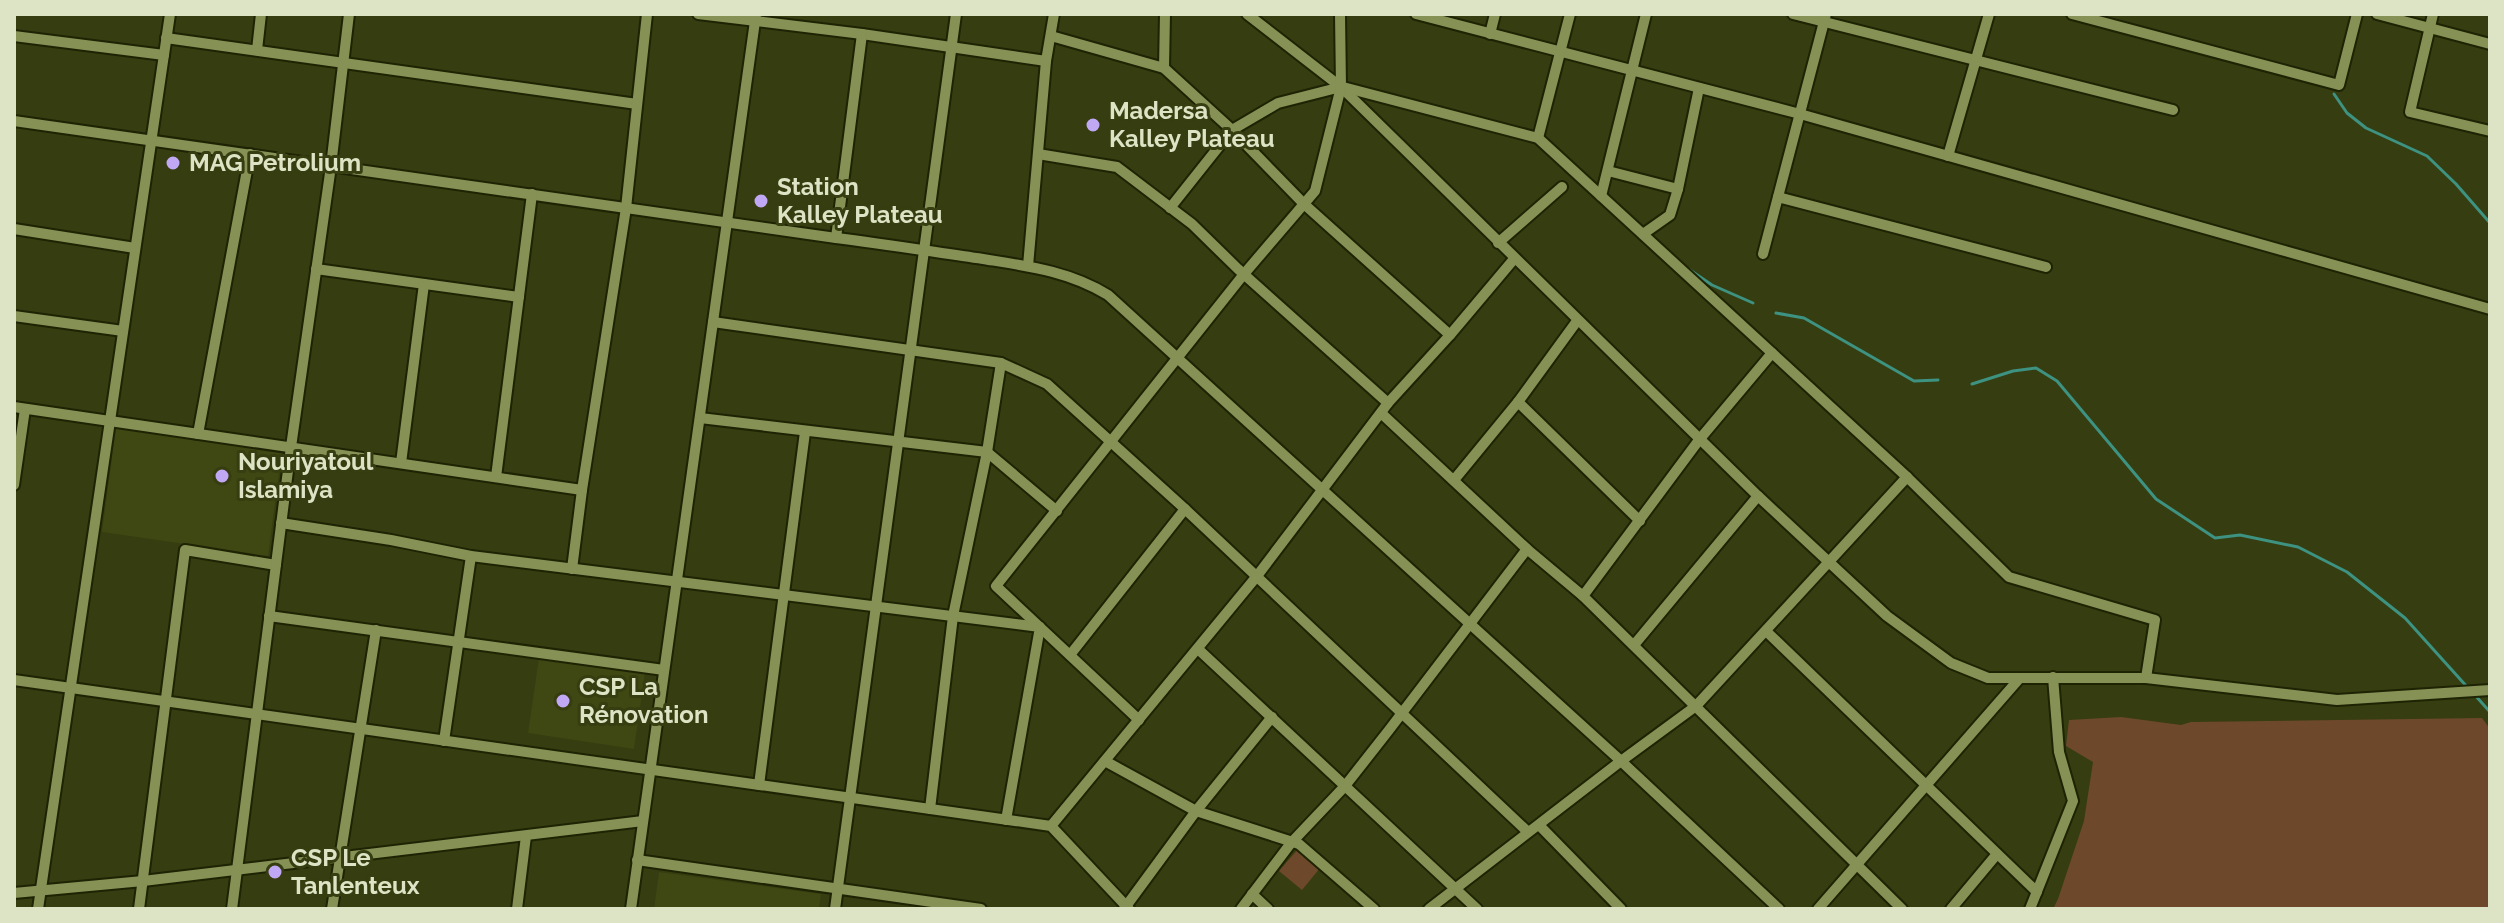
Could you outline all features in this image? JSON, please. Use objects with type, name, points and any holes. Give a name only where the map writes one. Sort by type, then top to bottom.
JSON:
[{"type":"street","points":[[38,909],[170,14]]},
{"type":"street","points":[[257,50],[261,14]]},
{"type":"street","points":[[232,909],[349,14]]},
{"type":"street","points":[[572,569],[626,208],[647,14]]},
{"type":"street","points":[[698,14],[756,18],[1046,61]]},
{"type":"street","points":[[835,909],[956,14]]},
{"type":"street","points":[[1028,266],[1046,61],[1054,14]]},
{"type":"street","points":[[1164,68],[1165,14]]},
{"type":"street","points":[[1247,14],[1341,87],[1758,496],[1910,636],[1951,663],[1988,678],[2146,678],[2337,700],[2490,690]]},
{"type":"street","points":[[1139,720],[996,586],[1244,274],[1315,191],[1341,87],[1340,14]]},
{"type":"street","points":[[1416,14],[1800,114],[2490,309]]},
{"type":"street","points":[[1490,34],[1495,14]]},
{"type":"street","points":[[1538,138],[1570,14]]},
{"type":"street","points":[[1601,196],[1646,14]]},
{"type":"street","points":[[1793,14],[1824,18],[2173,110]]},
{"type":"street","points":[[1948,156],[1989,14]]},
{"type":"street","points":[[2072,14],[2339,85],[2357,14]]},
{"type":"street","points":[[2377,14],[2490,44]]},
{"type":"street","points":[[2433,14],[2410,112],[2490,131]]},
{"type":"street","points":[[631,909],[756,18]]},
{"type":"street","points":[[1763,254],[1824,18]]},
{"type":"street","points":[[836,238],[862,34]]},
{"type":"street","points":[[14,36],[164,55]]},
{"type":"street","points":[[1051,36],[1164,68],[1232,130],[1304,204],[1450,335]]},
{"type":"street","points":[[166,38],[637,104]]},
{"type":"street","points":[[1170,208],[1232,130],[1278,103],[1341,87],[1538,138],[1907,477],[2009,577],[2155,620],[2146,678]]},
{"type":"street","points":[[1643,234],[1670,215],[1699,88]]},
{"type":"street","points":[[14,121],[924,249],[1072,276],[1108,295],[1621,761],[1779,909]]},
{"type":"street","points":[[198,434],[250,154]]},
{"type":"street","points":[[1038,154],[1117,167],[1208,239],[1385,408],[1454,480],[1634,645],[1902,909]]},
{"type":"street","points":[[1608,171],[1678,189]]},
{"type":"street","points":[[1498,243],[1562,187]]},
{"type":"street","points":[[496,477],[532,194]]},
{"type":"street","points":[[1778,197],[2046,267]]},
{"type":"street","points":[[14,229],[135,248]]},
{"type":"street","points":[[1051,826],[1257,576],[1385,408],[1514,259]]},
{"type":"street","points":[[316,269],[519,297]]},
{"type":"street","points":[[401,463],[424,284]]},
{"type":"street","points":[[14,316],[123,331]]},
{"type":"street","points":[[1454,480],[1518,402],[1577,321]]},
{"type":"street","points":[[713,322],[1001,363],[1047,384],[1257,576],[1528,832]]},
{"type":"street","points":[[1583,596],[1699,440],[1772,353]]},
{"type":"street","points":[[930,809],[953,616],[987,452],[1001,363]]},
{"type":"street","points":[[1518,402],[1640,521]]},
{"type":"street","points":[[14,485],[19,408],[582,490]]},
{"type":"street","points":[[700,418],[987,452],[1057,511]]},
{"type":"street","points":[[759,785],[805,432]]},
{"type":"street","points":[[1429,909],[1696,706],[1907,477]]},
{"type":"street","points":[[1634,645],[1758,496]]},
{"type":"street","points":[[1070,655],[1185,509]]},
{"type":"street","points":[[281,523],[471,556],[1040,627]]},
{"type":"street","points":[[1241,909],[1291,843],[1345,786],[1527,549]]},
{"type":"street","points":[[139,909],[185,550],[276,565]]},
{"type":"street","points":[[444,741],[471,556]]},
{"type":"street","points":[[269,616],[664,670]]},
{"type":"street","points":[[1006,820],[1040,627]]},
{"type":"street","points":[[332,909],[376,630]]},
{"type":"street","points":[[1766,631],[2037,892]]},
{"type":"street","points":[[1198,649],[1477,909]]},
{"type":"street","points":[[2030,909],[2073,801],[2059,752],[2053,677]]},
{"type":"street","points":[[1818,909],[2019,679]]},
{"type":"street","points":[[14,680],[1051,826],[1126,908],[1196,811],[1272,717]]},
{"type":"street","points":[[1105,761],[1196,811],[1299,844],[1374,909]]},
{"type":"street","points":[[14,893],[143,881],[643,821]]},
{"type":"street","points":[[1539,825],[1621,909]]},
{"type":"street","points":[[517,909],[526,836]]},
{"type":"street","points":[[1951,909],[1997,854]]},
{"type":"street","points":[[637,860],[929,905],[981,909]]},
{"type":"street","points":[[1252,894],[1268,909]]},
{"type":"shaded area","points":[[116,428],[282,451],[268,556],[102,532]]},
{"type":"shaded area","points":[[539,658],[645,673],[634,749],[528,733]]},
{"type":"shaded area","points":[[2121,717],[2181,725],[2191,722],[2482,718],[2490,729],[2490,909],[2053,909],[2084,821],[2093,762],[2066,746],[2069,720]]},
{"type":"shaded area","points":[[1298,849],[1320,868],[1302,890],[1279,871]]},
{"type":"shaded area","points":[[659,872],[821,894],[819,909],[654,909]]},
{"type":"waterway","points":[[2334,94],[2347,113],[2366,128],[2427,156],[2490,223]]},
{"type":"waterway","points":[[1684,266],[1712,285],[1753,303]]},
{"type":"waterway","points":[[1776,313],[1804,318],[1914,381],[1938,380]]},
{"type":"waterway","points":[[1972,384],[2013,371],[2036,368],[2057,381],[2156,499],[2215,538],[2240,535],[2298,547],[2347,572],[2405,618],[2469,689]]},
{"type":"waterway","points":[[2474,694],[2490,712]]},
{"type":"place","name":"Madersa Kalley Plateau","points":[[1093,125]]},
{"type":"place","name":"MAG Petrolium","points":[[173,163]]},
{"type":"place","name":"Station Kalley Plateau","points":[[761,201]]},
{"type":"place","name":"Nouriyatoul Islamiya","points":[[222,476]]},
{"type":"place","name":"CSP La Rénovation","points":[[563,701]]},
{"type":"place","name":"CSP Le Tanlenteux","points":[[275,872]]}]
